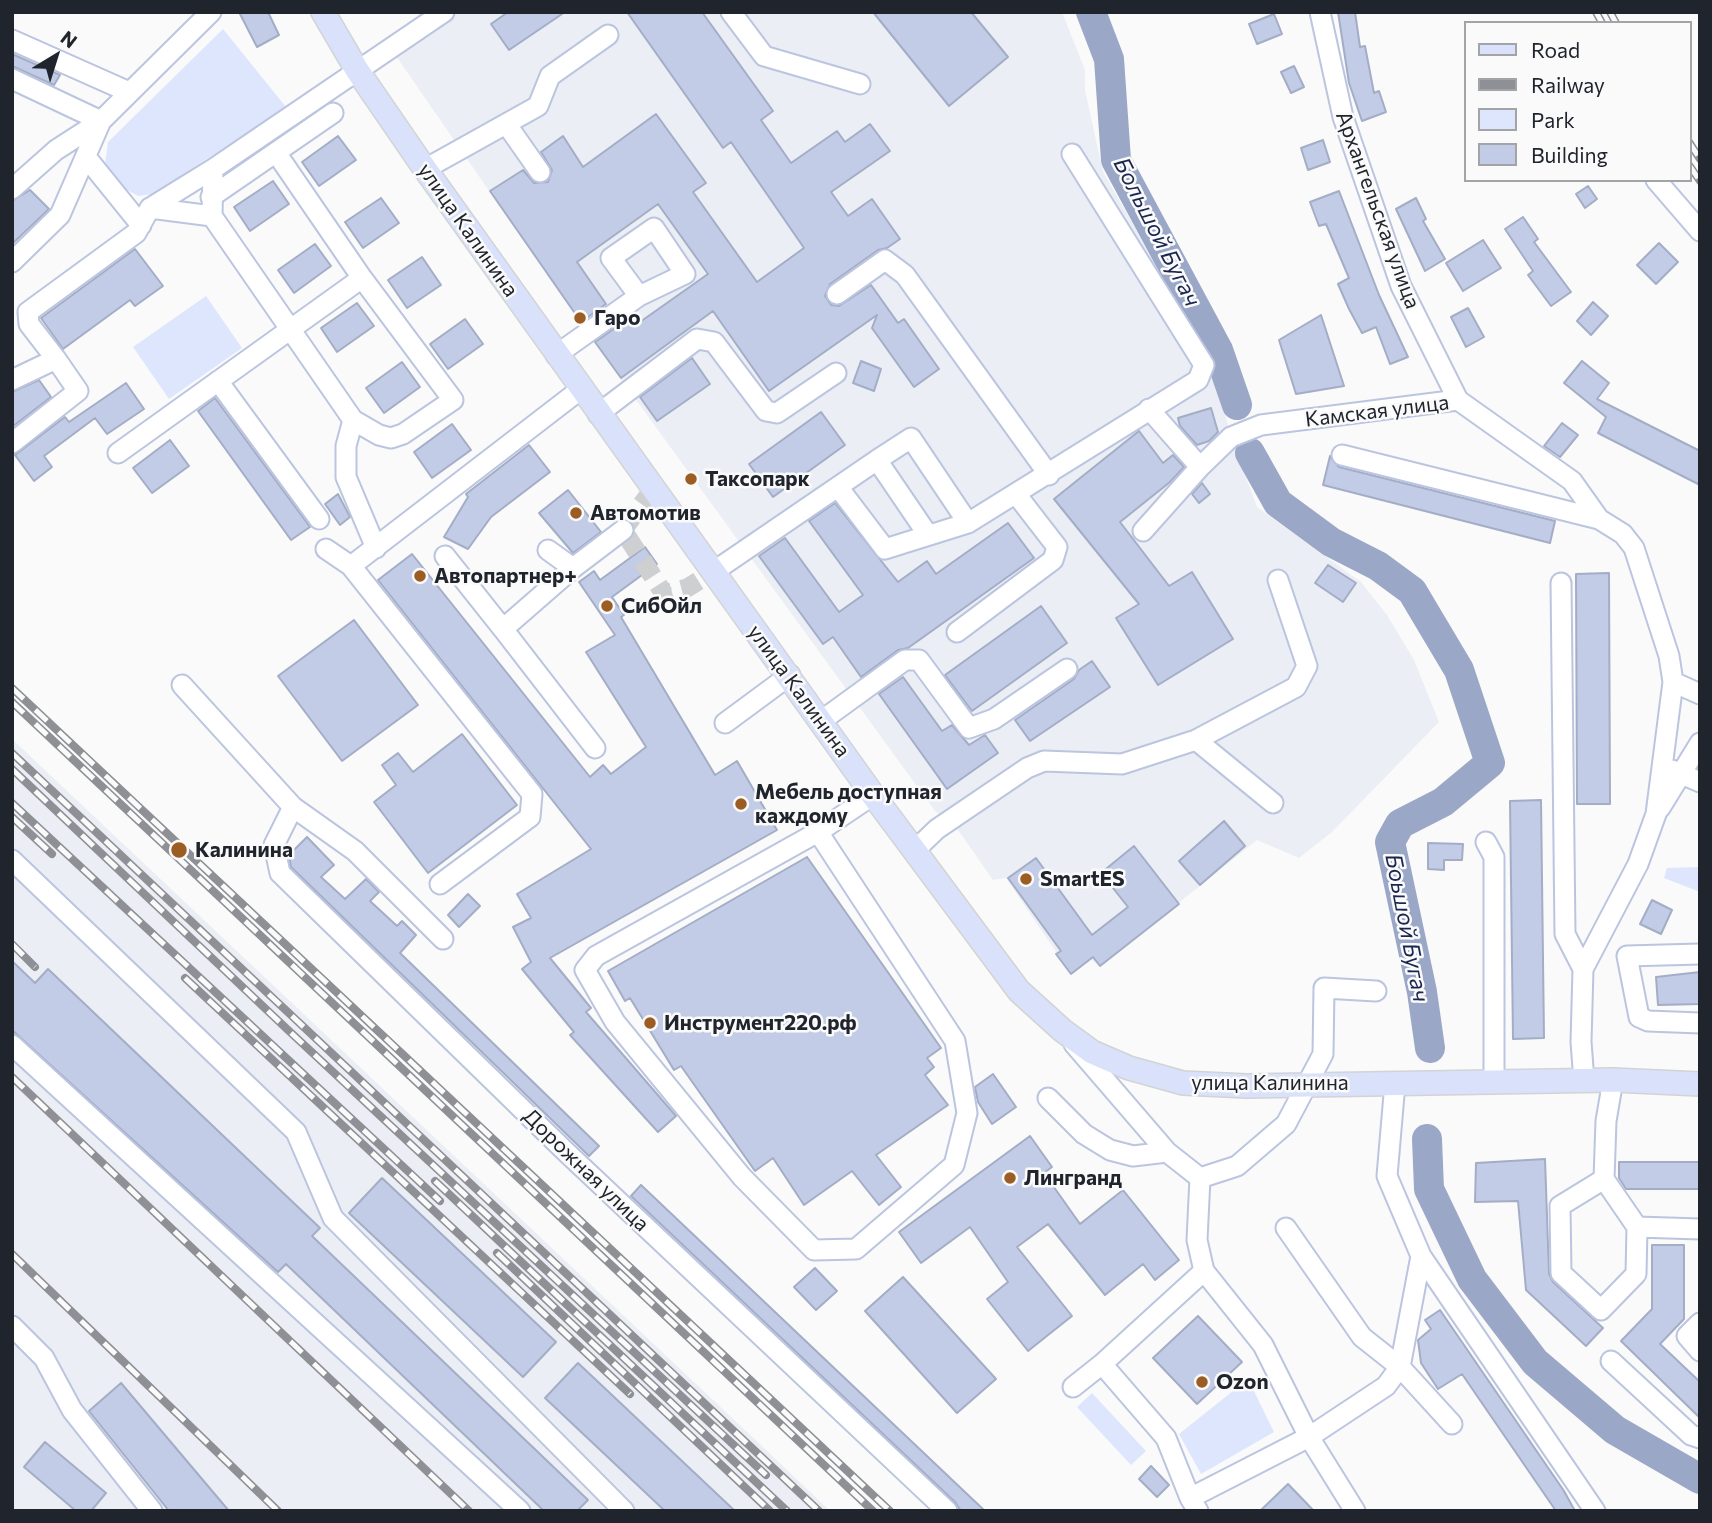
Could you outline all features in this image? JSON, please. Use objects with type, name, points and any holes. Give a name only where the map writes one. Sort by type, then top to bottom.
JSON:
[{"type":"main road","name":"улица Калинина","points":[[323,12],[357,70],[425,170],[598,414],[790,675],[873,795],[1018,990],[1062,1030],[1092,1052],[1129,1068],[1183,1083],[1308,1085],[1613,1080],[1700,1084]]},
{"type":"street","points":[[12,189],[56,150],[101,121],[211,12]]},
{"type":"street","points":[[12,443],[78,391],[29,324],[28,312],[136,233],[146,217],[444,12]]},
{"type":"street","points":[[731,12],[764,56],[860,84]]},
{"type":"street","name":"Архангельская улица","points":[[1320,12],[1343,117],[1401,286],[1458,400]]},
{"type":"street","points":[[425,170],[538,106],[550,76],[608,35]]},
{"type":"street","points":[[12,40],[130,92]]},
{"type":"street","points":[[12,79],[101,121]]},
{"type":"street","points":[[146,217],[211,207],[332,113]]},
{"type":"street","points":[[12,262],[60,215],[101,121]]},
{"type":"street","points":[[507,125],[540,172]]},
{"type":"street","points":[[213,169],[211,207],[289,328],[353,420],[368,432],[391,438],[403,434],[453,400],[362,278],[277,154]]},
{"type":"street","points":[[838,487],[885,549],[968,523],[1198,380],[1204,365],[1072,154]]},
{"type":"street","points":[[86,157],[146,217]]},
{"type":"street","points":[[1658,182],[1700,231]]},
{"type":"street","points":[[837,294],[885,261],[905,275],[1048,475]]},
{"type":"street","points":[[118,453],[362,278]]},
{"type":"street","points":[[556,355],[639,296]]},
{"type":"street","points":[[598,414],[696,339],[714,342],[766,411],[777,413],[836,373]]},
{"type":"street","points":[[12,380],[57,359]]},
{"type":"street","points":[[218,381],[319,519]]},
{"type":"street","points":[[351,566],[581,389]]},
{"type":"street","name":"Камская улица","points":[[1143,531],[1200,467],[1231,438],[1261,425],[1458,400],[1572,481],[1599,519],[1623,534],[1634,548],[1669,656],[1682,774],[1656,814],[1638,864],[1583,969],[1581,1041],[1584,1081]]},
{"type":"street","points":[[1149,410],[1200,467]]},
{"type":"street","points":[[353,420],[346,446],[346,477],[376,548]]},
{"type":"street","points":[[713,572],[911,438],[968,523]]},
{"type":"street","points":[[1342,455],[1599,519]]},
{"type":"street","points":[[877,460],[928,535]]},
{"type":"street","points":[[957,632],[1053,560],[1057,547],[1016,494]]},
{"type":"street","points":[[503,629],[573,568],[623,530]]},
{"type":"street","points":[[326,549],[351,566],[532,794],[530,817],[440,884]]},
{"type":"street","points":[[548,550],[573,568]]},
{"type":"street","points":[[445,556],[595,748]]},
{"type":"street","points":[[914,851],[937,829],[1035,764],[1044,761],[1122,764],[1196,740],[1296,687],[1307,666],[1278,580]]},
{"type":"street","points":[[1561,583],[1565,934],[1583,969]]},
{"type":"street","points":[[821,721],[905,660],[919,660],[969,727],[994,719],[1067,669]]},
{"type":"street","points":[[725,723],[790,675]]},
{"type":"street","points":[[1673,682],[1698,689]]},
{"type":"street","points":[[182,685],[293,807],[355,851],[443,939]]},
{"type":"street","points":[[1196,740],[1273,803]]},
{"type":"street","points":[[1682,774],[1700,743]]},
{"type":"street","points":[[818,832],[955,1041],[967,1113],[954,1165],[856,1249],[814,1250],[742,1177],[615,1022],[585,970],[596,956],[818,832],[873,795]]},
{"type":"street","name":"Дорожная улица","points":[[293,807],[274,845],[280,873],[575,1160],[947,1511]]},
{"type":"street","points":[[1486,842],[1494,857],[1494,1081]]},
{"type":"street","points":[[12,860],[296,1132],[333,1218],[624,1511]]},
{"type":"street","points":[[1594,951],[1627,956],[1700,954]]},
{"type":"street","points":[[1627,956],[1639,1017],[1648,1021],[1700,1023]]},
{"type":"street","points":[[1200,1178],[1237,1166],[1286,1124],[1323,1054],[1324,988],[1376,991]]},
{"type":"street","points":[[1062,1030],[1167,1152],[1200,1178]]},
{"type":"street","points":[[12,1045],[520,1511]]},
{"type":"street","points":[[1604,1179],[1560,1206],[1561,1273],[1601,1311],[1636,1274],[1637,1227],[1604,1179],[1606,1121],[1613,1080]]},
{"type":"street","points":[[1395,1083],[1387,1176],[1420,1256],[1595,1511]]},
{"type":"street","points":[[1048,1098],[1084,1134],[1110,1150],[1132,1156],[1167,1152]]},
{"type":"street","points":[[1200,1178],[1197,1240],[1204,1271],[1262,1345],[1309,1437],[1355,1511]]},
{"type":"street","points":[[1637,1227],[1700,1229]]},
{"type":"street","points":[[1286,1228],[1362,1337],[1400,1367],[1452,1424]]},
{"type":"street","points":[[1102,1364],[1166,1438],[1194,1504],[1309,1437],[1387,1386],[1400,1367],[1420,1256]]},
{"type":"street","points":[[1073,1387],[1204,1271]]},
{"type":"street","points":[[1700,1323],[1687,1336],[1700,1351]]},
{"type":"street","points":[[12,1326],[44,1358],[72,1410],[152,1511]]},
{"type":"street","points":[[1611,1361],[1691,1435],[1700,1437]]},
{"type":"shaded area","points":[[459,12],[1062,12],[1085,70],[1085,90],[1103,172],[1210,358],[1231,437],[1257,507],[1361,582],[1387,615],[1414,660],[1439,722],[1332,832],[1299,858],[1257,840],[1100,966],[1090,959],[1071,974],[1006,878],[993,880],[956,827],[935,811],[583,327],[396,56]]},
{"type":"shaded area","points":[[12,739],[764,1448],[830,1511],[12,1511]]},
{"type":"green space","points":[[223,29],[286,107],[153,194],[138,196],[115,183],[105,164],[108,142]]},
{"type":"green space","points":[[206,296],[242,348],[169,399],[133,347]]},
{"type":"green space","points":[[1700,867],[1700,892],[1664,878],[1667,868]]},
{"type":"green space","points":[[1248,1379],[1274,1432],[1201,1474],[1179,1434]]},
{"type":"green space","points":[[1092,1393],[1146,1451],[1131,1465],[1077,1407]]},
{"type":"building","points":[[239,12],[268,12],[279,35],[257,47]]},
{"type":"building","points":[[508,12],[565,12],[509,50],[491,24]]},
{"type":"building","points":[[627,12],[702,12],[773,111],[761,120],[791,163],[837,131],[845,142],[870,124],[890,151],[831,192],[848,216],[872,199],[900,239],[887,248],[878,250],[830,284],[825,296],[831,305],[839,306],[871,285],[898,323],[904,319],[939,369],[914,387],[872,328],[877,315],[769,391],[713,311],[621,378],[595,342],[634,315],[640,322],[708,274],[658,204],[577,262],[606,304],[581,322],[490,191],[523,170],[534,183],[548,182],[552,170],[541,152],[563,136],[583,167],[656,114],[706,183],[693,192],[757,282],[804,248],[731,142],[723,148]]},
{"type":"building","points":[[873,12],[971,12],[1008,57],[949,106]]},
{"type":"building","points":[[1338,12],[1355,12],[1360,47],[1365,46],[1374,93],[1379,91],[1386,112],[1362,121],[1349,83]]},
{"type":"building","points":[[1274,14],[1282,34],[1257,44],[1249,24]]},
{"type":"building","points":[[12,54],[60,75],[54,85],[12,66]]},
{"type":"building","points":[[1294,66],[1304,87],[1291,93],[1281,72]]},
{"type":"building","points":[[338,136],[356,160],[319,186],[302,162]]},
{"type":"building","points":[[1323,140],[1330,162],[1308,170],[1301,148]]},
{"type":"building","points":[[273,181],[289,204],[250,231],[234,207]]},
{"type":"building","points":[[1588,186],[1597,199],[1585,208],[1576,194]]},
{"type":"building","points":[[30,190],[49,209],[12,244],[12,201]]},
{"type":"building","points":[[1339,191],[1379,295],[1408,357],[1390,364],[1376,327],[1362,333],[1349,309],[1338,284],[1349,278],[1326,224],[1319,226],[1310,202]]},
{"type":"building","points":[[381,198],[399,223],[363,248],[345,222]]},
{"type":"building","points":[[1416,198],[1426,219],[1423,221],[1445,259],[1425,271],[1396,209]]},
{"type":"building","points":[[1523,217],[1538,239],[1534,242],[1571,292],[1551,306],[1528,275],[1533,271],[1505,229]]},
{"type":"building","points":[[1483,240],[1501,268],[1463,291],[1446,263]]},
{"type":"building","points":[[1659,243],[1678,262],[1656,284],[1637,265]]},
{"type":"building","points":[[315,244],[331,266],[294,293],[278,270]]},
{"type":"building","points":[[135,249],[163,286],[135,306],[130,300],[63,349],[41,318]]},
{"type":"building","points":[[422,257],[441,285],[407,308],[388,280]]},
{"type":"building","points":[[1593,302],[1608,316],[1591,335],[1577,321]]},
{"type":"building","points":[[357,303],[374,326],[337,352],[321,328]]},
{"type":"building","points":[[1468,308],[1484,337],[1466,347],[1451,317]]},
{"type":"building","points":[[1321,315],[1344,386],[1296,394],[1279,340]]},
{"type":"building","points":[[465,319],[483,344],[448,369],[430,344]]},
{"type":"building","points":[[692,358],[710,384],[657,421],[640,397]]},
{"type":"building","points":[[861,361],[881,369],[874,391],[853,383]]},
{"type":"building","points":[[1582,361],[1609,383],[1597,399],[1700,451],[1700,485],[1598,433],[1606,417],[1564,383]]},
{"type":"building","points":[[402,362],[420,387],[384,413],[366,388]]},
{"type":"building","points":[[39,380],[51,397],[12,427],[12,392]]},
{"type":"building","points":[[126,383],[144,409],[107,434],[95,418],[44,456],[52,467],[34,481],[15,455],[65,417],[69,422]]},
{"type":"building","points":[[215,398],[310,527],[291,540],[198,411]]},
{"type":"building","points":[[1211,408],[1218,432],[1209,441],[1197,445],[1180,426],[1178,418]]},
{"type":"building","points":[[821,412],[845,445],[773,497],[749,464]]},
{"type":"building","points":[[1562,423],[1578,435],[1560,457],[1544,446]]},
{"type":"building","points":[[452,424],[471,450],[432,478],[414,452]]},
{"type":"building","points":[[1139,431],[1163,463],[1173,455],[1184,467],[1170,482],[1120,522],[1169,586],[1192,572],[1233,639],[1158,685],[1116,618],[1139,604],[1054,499]]},
{"type":"building","points":[[170,440],[189,466],[152,493],[133,468]]},
{"type":"building","points":[[529,445],[550,472],[491,517],[468,549],[444,537],[468,497],[466,494]]},
{"type":"building","points":[[1330,456],[1339,467],[1555,521],[1550,543],[1323,485]]},
{"type":"building","points":[[1202,483],[1210,494],[1199,503],[1192,494]]},
{"type":"building","points":[[568,490],[601,532],[573,553],[539,513]]},
{"type":"building","points":[[338,494],[350,517],[340,525],[325,504]]},
{"type":"building","points":[[835,503],[898,582],[927,561],[936,574],[1008,523],[1034,558],[908,648],[898,650],[861,677],[833,637],[823,644],[759,556],[785,538],[839,612],[863,595],[809,521]]},
{"type":"building","points":[[645,547],[657,564],[612,597],[624,615],[621,617],[715,775],[737,761],[777,830],[550,958],[591,1008],[586,1012],[676,1116],[658,1132],[570,1035],[574,1032],[522,969],[531,962],[513,927],[531,918],[517,894],[591,849],[378,580],[412,554],[590,777],[603,765],[611,774],[646,747],[586,652],[615,635],[579,582],[594,571],[600,580]]},
{"type":"building","points":[[1328,565],[1356,583],[1343,602],[1315,583]]},
{"type":"building","points":[[1609,573],[1610,804],[1577,804],[1576,574]]},
{"type":"building","points":[[1041,606],[1067,643],[972,711],[945,675]]},
{"type":"building","points":[[354,620],[418,705],[342,761],[278,676]]},
{"type":"building","points":[[1092,661],[1110,687],[1030,741],[1015,720],[1074,679],[1079,670]]},
{"type":"building","points":[[903,677],[942,731],[952,725],[969,745],[985,735],[998,753],[947,789],[879,694]]},
{"type":"building","points":[[462,734],[517,805],[428,873],[374,802],[396,785],[382,765],[398,753],[413,772]]},
{"type":"building","points":[[1541,800],[1544,1038],[1513,1039],[1510,801]]},
{"type":"building","points":[[1224,821],[1245,846],[1200,885],[1179,861]]},
{"type":"building","points":[[307,837],[334,865],[321,877],[345,899],[366,879],[379,892],[370,901],[397,926],[402,921],[416,935],[400,953],[599,1146],[589,1156],[291,867],[289,855]]},
{"type":"building","points":[[1428,843],[1463,844],[1462,860],[1444,860],[1444,870],[1428,869]]},
{"type":"building","points":[[1134,846],[1179,904],[1100,966],[1093,957],[1071,974],[1056,954],[1061,951],[1008,878],[1036,858],[1092,935],[1128,907],[1101,873]]},
{"type":"building","points":[[807,857],[941,1048],[927,1058],[934,1067],[925,1075],[948,1105],[876,1155],[901,1187],[879,1205],[852,1171],[804,1205],[773,1158],[755,1171],[681,1066],[674,1070],[630,998],[625,1001],[608,971]]},
{"type":"building","points":[[468,894],[480,906],[459,927],[448,915]]},
{"type":"building","points":[[1652,900],[1672,910],[1661,934],[1640,924]]},
{"type":"building","points":[[12,961],[35,983],[48,969],[320,1228],[312,1236],[588,1500],[577,1511],[544,1511],[286,1264],[278,1272],[12,1030]]},
{"type":"building","points":[[1700,972],[1700,1004],[1658,1005],[1656,977]]},
{"type":"building","points":[[993,1074],[1016,1107],[992,1124],[978,1102],[975,1087]]},
{"type":"building","points":[[1030,1136],[1052,1167],[1044,1173],[1080,1224],[1123,1190],[1179,1260],[1155,1280],[1143,1264],[1105,1295],[1048,1224],[1017,1247],[1072,1316],[1028,1351],[987,1299],[1008,1282],[970,1227],[921,1263],[899,1232]]},
{"type":"building","points":[[1545,1159],[1549,1274],[1553,1282],[1603,1328],[1586,1346],[1526,1290],[1518,1201],[1475,1202],[1476,1163]]},
{"type":"building","points":[[1619,1162],[1700,1162],[1700,1189],[1626,1189],[1619,1178]]},
{"type":"building","points":[[382,1178],[556,1342],[523,1377],[349,1213]]},
{"type":"building","points":[[641,1185],[985,1511],[961,1511],[955,1502],[631,1196]]},
{"type":"building","points":[[1652,1245],[1684,1245],[1684,1319],[1660,1344],[1700,1382],[1700,1418],[1621,1341],[1652,1309]]},
{"type":"building","points":[[815,1268],[837,1291],[816,1310],[794,1287]]},
{"type":"building","points":[[903,1277],[996,1379],[957,1413],[865,1311]]},
{"type":"building","points":[[1440,1310],[1575,1511],[1556,1511],[1462,1374],[1438,1389],[1421,1363],[1418,1340],[1431,1329],[1425,1320]]},
{"type":"building","points":[[1198,1316],[1242,1362],[1197,1404],[1153,1358]]},
{"type":"building","points":[[578,1363],[735,1511],[665,1511],[545,1398]]},
{"type":"building","points":[[121,1383],[229,1511],[169,1511],[89,1411]]},
{"type":"building","points":[[45,1442],[106,1493],[91,1511],[76,1511],[24,1467]]},
{"type":"building","points":[[1151,1466],[1169,1485],[1157,1497],[1139,1479]]},
{"type":"building","points":[[1288,1484],[1314,1511],[1260,1511]]},
{"type":"waterway","name":"Большой Бугач","points":[[1091,12],[1109,59],[1116,160],[1218,350],[1237,405]]},
{"type":"waterway","name":"Боьшой Бугач","points":[[1250,453],[1278,503],[1331,542],[1378,566],[1412,591],[1459,670],[1490,763],[1443,802],[1400,824],[1390,842],[1422,992],[1430,1048]]},
{"type":"waterway","name":"Большой Бугач","points":[[1427,1139],[1429,1189],[1472,1279],[1535,1362],[1615,1430],[1700,1479]]},
{"type":"tunnel","points":[[653,489],[623,530],[664,594],[687,588],[713,572]]},
{"type":"railway","points":[[1596,12],[1601,21]]},
{"type":"railway","points":[[1610,12],[1615,21]]},
{"type":"railway","points":[[1691,145],[1700,159]]},
{"type":"railway","points":[[1691,168],[1700,181]]},
{"type":"railway","points":[[12,688],[890,1511]]},
{"type":"railway","points":[[12,702],[873,1511]]},
{"type":"railway","points":[[12,753],[819,1511]]},
{"type":"railway","points":[[12,769],[766,1475]]},
{"type":"railway","points":[[12,803],[440,1201]]},
{"type":"railway","points":[[12,817],[52,854]]},
{"type":"railway","points":[[12,944],[35,967]]},
{"type":"railway","points":[[185,978],[630,1394]]},
{"type":"railway","points":[[12,1077],[469,1511]]},
{"type":"railway","points":[[435,1181],[787,1511]]},
{"type":"railway","points":[[497,1253],[770,1511]]},
{"type":"railway","points":[[12,1254],[278,1511]]},
{"type":"place","name":"Гаро","points":[[580,318]]},
{"type":"place","name":"Таксопарк","points":[[691,479]]},
{"type":"place","name":"Автомотив","points":[[576,513]]},
{"type":"place","name":"Автопартнер+","points":[[420,576]]},
{"type":"place","name":"СибОйл","points":[[607,606]]},
{"type":"place","name":"Мебель доступная каждому","points":[[741,804]]},
{"type":"place","name":"Калинина","points":[[179,850]]},
{"type":"place","name":"SmartES","points":[[1026,879]]},
{"type":"place","name":"Инструмент220.рф","points":[[650,1023]]},
{"type":"place","name":"Лингранд","points":[[1010,1178]]},
{"type":"place","name":"Ozon","points":[[1202,1382]]}]
